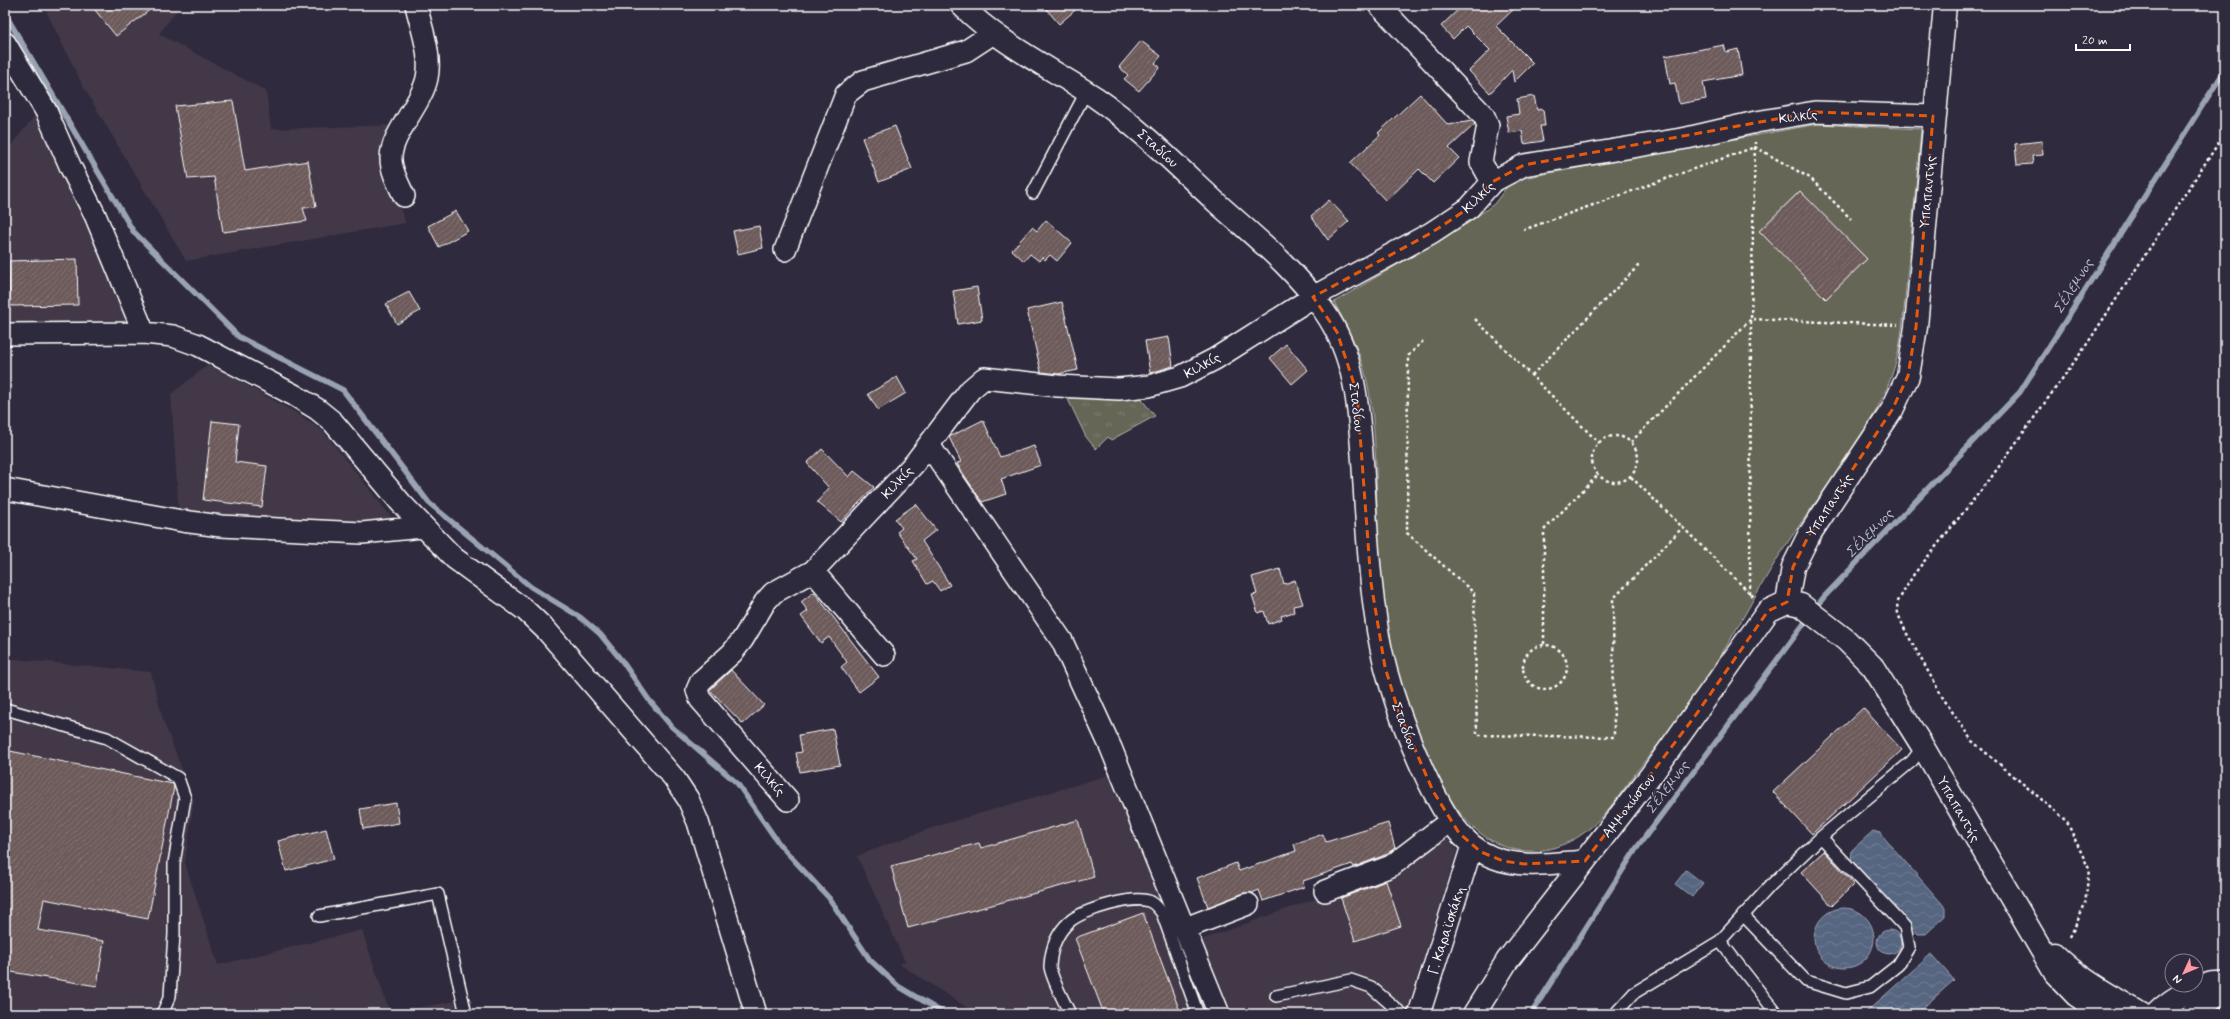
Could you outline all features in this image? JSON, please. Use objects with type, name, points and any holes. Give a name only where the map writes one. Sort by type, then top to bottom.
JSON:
[{"type":"street","points":[[404,196],[391,164],[391,154],[397,137],[422,92],[428,69],[426,48],[416,5]]},
{"type":"street","name":"Σταδίου","points":[[961,5],[992,34],[1086,92],[1134,126],[1267,249],[1314,297],[1337,332],[1346,351],[1356,393],[1371,584],[1384,667],[1414,752],[1450,820],[1472,846],[1491,857],[1513,863],[1584,861]]},
{"type":"street","points":[[1379,5],[1484,116],[1488,125],[1481,162],[1492,182]]},
{"type":"street","name":"Υπαπαντής","points":[[1945,5],[1933,116],[1916,327],[1908,376],[1892,410],[1809,535],[1793,567],[1794,603],[1846,640],[1873,667],[1923,747],[2029,930]]},
{"type":"street","points":[[785,250],[846,94],[849,90],[863,81],[966,51],[992,34]]},
{"type":"street","points":[[5,43],[46,112],[70,168],[95,215],[144,333]]},
{"type":"street","name":"Κιλκίς","points":[[788,800],[700,700],[697,690],[701,681],[732,653],[743,639],[765,602],[773,593],[813,571],[904,475],[929,446],[970,390],[984,378],[1104,389],[1134,388],[1180,377],[1209,362],[1314,297],[1431,234],[1469,208],[1492,182],[1524,165],[1687,138],[1756,122],[1815,112],[1933,116]]},
{"type":"street","points":[[5,334],[144,333],[173,336],[198,345],[317,409],[347,437],[422,527],[464,568],[519,606],[546,631],[680,787],[693,809],[698,822],[756,1014]]},
{"type":"street","points":[[929,446],[1062,641],[1111,748],[1183,929],[1203,972],[1219,1014]]},
{"type":"street","points":[[5,489],[182,521],[221,526],[362,533],[422,527]]},
{"type":"street","points":[[813,571],[884,655]]},
{"type":"street","name":"Αμμοχώστου","points":[[1474,1014],[1507,961],[1686,727],[1768,612],[1794,603]]},
{"type":"street","points":[[1325,891],[1391,866],[1450,820]]},
{"type":"street","name":"Γ. Καραϊσκάκη","points":[[1419,1014],[1472,846]]},
{"type":"street","points":[[1183,929],[1248,904]]},
{"type":"street","points":[[2029,930],[2055,973],[2076,995],[2105,1014]]},
{"type":"street","points":[[2029,930],[2066,966],[2142,1014]]},
{"type":"street","points":[[2156,1014],[2165,1005],[2187,992],[2214,982],[2217,996],[2192,1014]]},
{"type":"lane","points":[[1033,193],[1086,92]]},
{"type":"lane","points":[[5,710],[10,710],[107,738],[178,778],[185,798],[174,863],[174,934],[170,996],[162,1014]]},
{"type":"lane","points":[[1615,1014],[1634,993],[1720,941],[1743,915],[1821,837],[1912,761],[1923,747]]},
{"type":"lane","points":[[1743,915],[1806,981],[1846,993],[1870,987],[1898,965],[1909,947],[1905,927],[1821,837]]},
{"type":"lane","points":[[319,916],[438,894],[466,1014]]},
{"type":"lane","points":[[1070,1014],[1050,968],[1052,950],[1061,932],[1070,920],[1107,905],[1136,898],[1151,902],[1162,913],[1198,1014]]},
{"type":"lane","points":[[1720,941],[1777,1014]]},
{"type":"lane","points":[[1191,992],[1203,972]]},
{"type":"lane","points":[[1276,996],[1351,980],[1371,987],[1402,1014]]},
{"type":"path","points":[[1750,594],[1751,319],[1756,122]]},
{"type":"path","points":[[2070,937],[2085,905],[2089,869],[2066,820],[1972,741],[1943,698],[1914,645],[1898,614],[1897,603],[1914,574],[1990,480],[2085,347],[2225,133]]},
{"type":"path","points":[[1523,230],[1755,147],[1810,178],[1851,219]]},
{"type":"path","points":[[1532,375],[1640,264]]},
{"type":"path","points":[[1475,319],[1599,443]]},
{"type":"path","points":[[1631,442],[1751,319],[1902,325]]},
{"type":"path","points":[[1423,341],[1408,356],[1407,533],[1474,593],[1477,735],[1614,737],[1613,599],[1683,527]]},
{"type":"path","points":[[1615,436],[1631,442],[1637,451],[1638,458],[1635,471],[1631,477],[1616,483],[1609,482],[1598,475],[1592,460],[1593,452],[1599,443],[1608,437],[1615,436]]},
{"type":"path","points":[[1544,644],[1544,530],[1598,475]]},
{"type":"path","points":[[1631,477],[1755,598]]},
{"type":"path","points":[[1544,644],[1557,648],[1563,653],[1567,667],[1566,674],[1558,685],[1544,689],[1538,688],[1526,680],[1522,667],[1526,654],[1531,649],[1544,644]]},
{"type":"highlighted area","points":[[1815,112],[1933,116],[1916,327],[1908,376],[1892,410],[1809,535],[1793,567],[1787,602],[1768,611],[1695,716],[1585,861],[1524,864],[1503,861],[1481,852],[1459,833],[1433,791],[1398,710],[1385,667],[1371,583],[1357,393],[1337,332],[1313,297],[1431,233],[1469,208],[1492,182],[1524,165]]},
{"type":"shaded area","points":[[43,5],[181,5],[159,34],[266,91],[271,129],[394,125],[378,154],[406,223],[186,261],[84,88]]},
{"type":"shaded area","points":[[36,114],[99,239],[130,326],[5,327],[5,153]]},
{"type":"shaded area","points":[[209,364],[298,414],[323,431],[397,524],[179,516],[171,394]]},
{"type":"shaded area","points":[[5,658],[151,672],[163,720],[194,800],[185,863],[218,965],[362,930],[390,1013],[455,1001],[460,1014],[5,1014]]},
{"type":"shaded area","points":[[1109,775],[1210,1014],[977,1014],[899,964],[905,962],[857,856],[934,827]]},
{"type":"shaded area","points":[[1443,834],[1457,850],[1406,1014],[1224,1014],[1192,943],[1398,869]]},
{"type":"green space","points":[[1818,124],[1921,129],[1902,332],[1895,365],[1887,387],[1863,433],[1778,557],[1707,677],[1658,745],[1603,816],[1578,837],[1562,845],[1545,850],[1530,851],[1499,845],[1485,837],[1472,826],[1460,813],[1449,797],[1420,742],[1399,683],[1387,632],[1380,576],[1377,530],[1375,437],[1367,379],[1360,356],[1334,302],[1468,223],[1494,204],[1512,180]]},
{"type":"green space","points":[[1064,391],[1138,395],[1155,416],[1111,440],[1108,437],[1096,449],[1086,437]]},
{"type":"water","points":[[1873,831],[1880,833],[1945,907],[1945,916],[1926,934],[1918,934],[1851,861],[1852,850]]},
{"type":"water","points":[[1686,870],[1703,883],[1692,897],[1675,884]]},
{"type":"water","points":[[1844,908],[1861,913],[1869,921],[1874,938],[1869,955],[1861,963],[1844,968],[1827,963],[1819,955],[1814,938],[1819,921],[1827,913]]},
{"type":"water","points":[[1889,930],[1894,931],[1900,937],[1900,947],[1894,953],[1889,954],[1884,953],[1878,947],[1877,942],[1878,937],[1884,931]]},
{"type":"water","points":[[1931,954],[1954,980],[1916,1014],[1864,1014]]},
{"type":"building","points":[[91,5],[156,5],[116,36]]},
{"type":"building","points":[[1043,5],[1081,5],[1059,24]]},
{"type":"building","points":[[1463,5],[1518,5],[1496,26],[1533,63],[1514,82],[1512,70],[1490,93],[1469,71],[1490,50],[1466,26],[1453,39],[1441,26]]},
{"type":"building","points":[[1141,41],[1161,56],[1155,63],[1160,67],[1139,91],[1124,79],[1128,75],[1119,67]]},
{"type":"building","points":[[1724,45],[1726,52],[1738,49],[1742,75],[1703,82],[1706,99],[1679,104],[1675,83],[1670,84],[1665,56]]},
{"type":"building","points":[[1420,94],[1448,125],[1472,121],[1475,124],[1449,148],[1459,158],[1433,183],[1419,169],[1386,201],[1350,163],[1380,135],[1378,133]]},
{"type":"building","points":[[1534,96],[1537,110],[1543,109],[1545,126],[1540,126],[1543,141],[1524,144],[1522,131],[1509,133],[1506,116],[1519,114],[1517,99]]},
{"type":"building","points":[[233,101],[245,171],[308,161],[316,207],[303,208],[307,221],[223,232],[214,177],[188,179],[175,106]]},
{"type":"building","points":[[895,126],[912,169],[879,182],[862,138]]},
{"type":"building","points":[[2042,141],[2043,155],[2032,156],[2033,164],[2017,165],[2015,144]]},
{"type":"building","points":[[1800,191],[1867,259],[1826,299],[1759,231]]},
{"type":"building","points":[[1329,200],[1349,221],[1328,240],[1311,216]]},
{"type":"building","points":[[456,211],[468,231],[439,247],[428,226]]},
{"type":"building","points":[[1046,220],[1072,243],[1057,261],[1050,255],[1045,260],[1042,257],[1039,261],[1030,254],[1024,261],[1012,250],[1032,227],[1037,231]]},
{"type":"building","points":[[759,226],[763,248],[738,254],[733,231]]},
{"type":"building","points":[[77,259],[78,305],[10,306],[9,261]]},
{"type":"building","points":[[977,287],[982,320],[958,324],[953,291]]},
{"type":"building","points":[[409,292],[420,311],[397,324],[386,304]]},
{"type":"building","points":[[1062,302],[1078,370],[1058,374],[1041,372],[1027,310]]},
{"type":"building","points":[[1169,337],[1173,366],[1150,373],[1145,341]]},
{"type":"building","points":[[1286,344],[1308,370],[1292,384],[1270,358]]},
{"type":"building","points":[[897,377],[906,393],[878,410],[868,394]]},
{"type":"building","points":[[983,420],[1000,457],[1034,446],[1041,465],[1001,479],[1006,494],[982,502],[959,467],[957,463],[961,462],[949,437]]},
{"type":"building","points":[[212,421],[239,424],[235,462],[267,466],[262,507],[203,500]]},
{"type":"building","points":[[822,449],[849,477],[854,471],[874,487],[841,522],[817,502],[829,488],[807,463]]},
{"type":"building","points":[[916,504],[936,530],[922,541],[950,585],[940,591],[933,581],[927,584],[913,561],[917,559],[897,532],[902,528],[895,519]]},
{"type":"building","points":[[1280,569],[1284,584],[1295,580],[1303,604],[1293,606],[1294,612],[1281,616],[1282,619],[1268,624],[1264,611],[1258,613],[1252,595],[1257,594],[1252,577]]},
{"type":"building","points":[[814,592],[879,677],[859,692],[841,667],[847,662],[829,637],[821,643],[801,616],[808,611],[801,602]]},
{"type":"building","points":[[731,670],[764,705],[743,724],[710,690]]},
{"type":"building","points":[[1863,708],[1902,750],[1812,834],[1773,792]]},
{"type":"building","points":[[833,729],[840,765],[800,772],[796,753],[802,752],[799,735]]},
{"type":"building","points":[[5,750],[173,784],[174,787],[148,919],[44,899],[38,930],[104,941],[97,986],[5,971]]},
{"type":"building","points":[[396,803],[399,823],[363,829],[360,809]]},
{"type":"building","points":[[1078,820],[1094,877],[908,928],[891,866],[979,843],[981,848]]},
{"type":"building","points":[[1388,823],[1395,848],[1385,855],[1354,867],[1352,864],[1303,881],[1304,887],[1263,901],[1259,890],[1252,893],[1244,893],[1208,907],[1197,878],[1236,863],[1239,871],[1296,851],[1294,844],[1323,834],[1326,842]]},
{"type":"building","points":[[326,829],[334,859],[286,871],[278,841]]},
{"type":"building","points":[[1824,851],[1854,884],[1832,906],[1801,872]]},
{"type":"building","points":[[1386,881],[1401,926],[1355,941],[1341,898]]},
{"type":"building","points":[[1143,913],[1181,1014],[1104,1014],[1075,938]]},
{"type":"waterway","points":[[5,14],[133,231],[239,337],[343,390],[429,503],[531,587],[580,617],[600,634],[622,661],[649,700],[672,727],[737,783],[780,845],[829,898],[870,960],[898,986],[945,1014]]},
{"type":"waterway","name":"Σέλεμνος","points":[[1814,610],[1824,597],[2020,392],[2225,70]]},
{"type":"waterway","name":"Σέλεμνος","points":[[1531,1014],[1636,849],[1809,617]]}]
